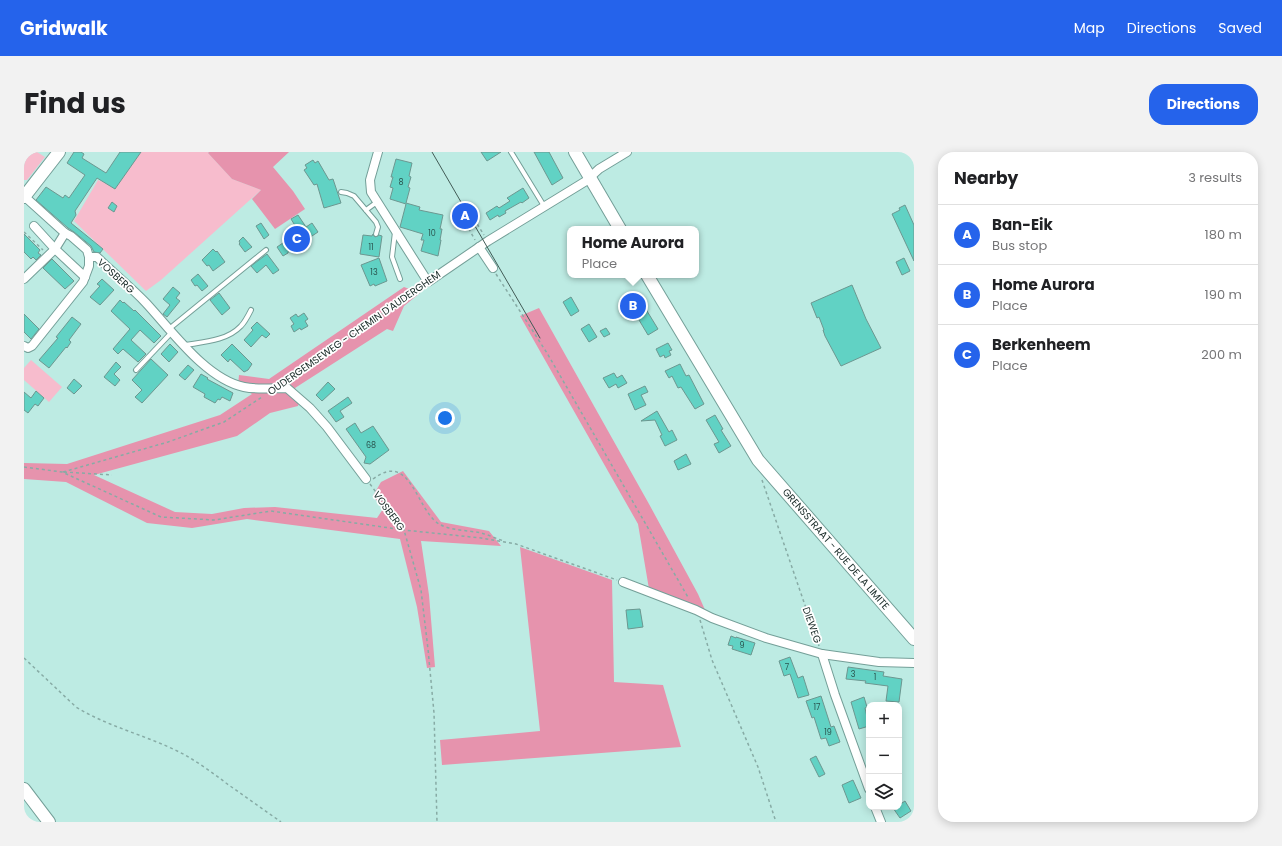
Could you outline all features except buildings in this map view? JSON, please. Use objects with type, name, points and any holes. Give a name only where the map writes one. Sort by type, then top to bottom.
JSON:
[{"type":"street","points":[[24,197],[59,152]]},
{"type":"street","points":[[378,152],[370,180],[372,192],[428,282]]},
{"type":"street","points":[[575,152],[618,226]]},
{"type":"street","name":"OUDERGEMSEWEG - CHEMIN D'AUDERGHEM","points":[[428,282],[488,241],[586,182],[599,169],[627,152]]},
{"type":"street","name":"VOSBERG","points":[[24,197],[87,250],[90,257],[97,258],[144,302],[184,346],[218,376],[244,387],[261,389],[287,388],[310,408],[327,427],[367,480]]},
{"type":"street","points":[[34,226],[55,249],[86,277]]},
{"type":"street","points":[[24,279],[55,249],[65,233]]},
{"type":"street","points":[[479,247],[493,268]]},
{"type":"street","points":[[24,346],[28,348],[32,346],[83,282],[86,277],[90,257]]},
{"type":"street","name":"GRENSSTRAAT - RUE DE LA LIMITE","points":[[649,278],[758,460],[914,639]]},
{"type":"street","points":[[623,582],[766,638],[822,654],[879,662],[914,663]]},
{"type":"street","name":"DIEWEG","points":[[822,654],[866,780]]},
{"type":"street","points":[[24,789],[49,822]]},
{"type":"street","points":[[876,810],[881,822]]},
{"type":"lane","points":[[511,152],[544,208]]},
{"type":"lane","points":[[341,192],[354,196],[366,210],[376,222],[378,227],[376,234]]},
{"type":"lane","points":[[366,210],[377,202]]},
{"type":"lane","points":[[395,230],[392,258],[400,279]]},
{"type":"lane","points":[[136,370],[171,331],[266,250]]},
{"type":"lane","points":[[184,346],[214,340],[229,335],[240,328],[251,310]]},
{"type":"path","points":[[471,214],[488,241]]},
{"type":"path","points":[[463,218],[479,247]]},
{"type":"path","points":[[24,232],[48,256]]},
{"type":"path","points":[[493,268],[547,353],[696,610],[700,618],[712,660],[758,767],[776,822]]},
{"type":"path","name":"OUDERGEMSEWEG - CHEMIN D'AUDERGHEM","points":[[275,388],[428,282]]},
{"type":"path","name":"OUDERGEMSEWEG - CHEMIN D'AUDERGHEM","points":[[62,472],[168,442],[224,422],[262,396]]},
{"type":"path","points":[[24,467],[62,472],[112,475]]},
{"type":"path","points":[[367,480],[389,471],[396,471],[403,475],[431,516],[439,524],[450,528],[483,533],[623,582]]},
{"type":"path","points":[[62,472],[161,517],[214,520],[271,511],[510,543]]},
{"type":"path","name":"DIEWEG","points":[[761,475],[822,654]]},
{"type":"path","name":"VOSBERG","points":[[367,480],[404,530],[421,590],[434,721],[437,822]]},
{"type":"path","points":[[24,658],[76,706],[86,713],[185,755],[281,822]]},
{"type":"shaded area","points":[[24,152],[37,152],[45,157],[27,180],[24,180]]},
{"type":"shaded area","points":[[141,152],[209,152],[208,153],[232,179],[261,190],[161,280],[146,291],[74,221],[98,180],[115,189]]},
{"type":"shaded area","points":[[289,152],[273,167],[293,191],[305,209],[275,229],[252,199],[261,190],[232,179],[208,153]]},
{"type":"shaded area","points":[[404,287],[420,293],[404,306],[393,331],[387,329],[295,388],[300,399],[298,406],[270,413],[237,436],[94,475],[175,512],[212,514],[244,508],[275,507],[377,518],[383,509],[373,496],[381,482],[403,471],[441,522],[489,531],[501,546],[421,541],[429,595],[435,667],[427,668],[417,607],[400,539],[247,519],[192,528],[147,523],[66,482],[24,479],[24,463],[67,464],[220,415],[252,394],[238,385],[239,375],[269,379]]},
{"type":"shaded area","points":[[539,308],[649,504],[698,594],[705,610],[692,607],[649,589],[638,524],[520,316]]},
{"type":"shaded area","points":[[31,360],[62,387],[49,402],[24,380],[24,368]]},
{"type":"shaded area","points":[[520,547],[612,580],[614,682],[663,685],[681,747],[442,765],[440,740],[540,731]]},
{"type":"tram line","points":[[432,152],[540,338]]},
{"type":"place","name":"Ban-Eik","points":[[465,216]]},
{"type":"place","name":"Berkenheem","points":[[297,239]]},
{"type":"place","name":"Home Aurora","points":[[633,306]]}]
